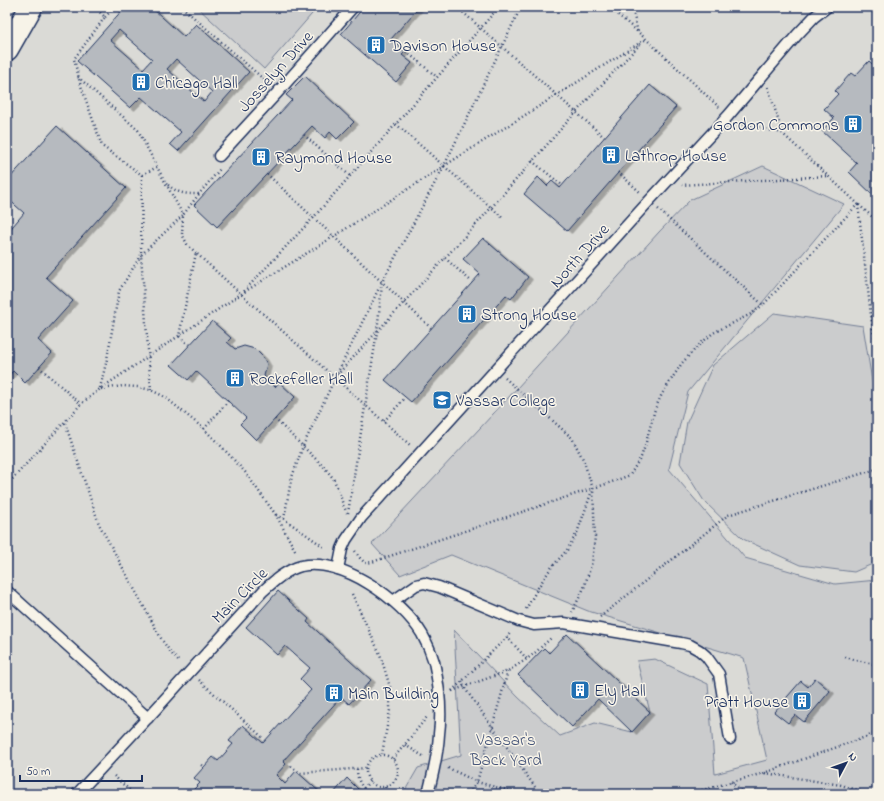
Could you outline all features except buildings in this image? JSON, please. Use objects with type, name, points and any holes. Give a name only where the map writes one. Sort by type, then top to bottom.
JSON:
[{"type":"main road","points":[[7,49],[31,7]]},
{"type":"lane","name":"Josselyn Drive","points":[[220,156],[353,7]]},
{"type":"lane","name":"North Drive","points":[[338,569],[342,549],[346,540],[361,518],[728,116],[814,17],[827,7]]},
{"type":"lane","name":"Main Circle","points":[[77,794],[275,579],[300,567],[314,565],[338,569],[359,578],[374,587],[393,601],[408,617],[421,633],[430,649],[440,703],[440,734],[428,794]]},
{"type":"lane","points":[[393,601],[416,585],[424,583],[439,587],[519,621],[534,625],[564,623],[690,645],[706,656],[719,674],[730,739]]},
{"type":"lane","points":[[7,591],[148,718]]},
{"type":"path","points":[[94,7],[105,17]]},
{"type":"path","points":[[115,7],[105,17],[74,59],[78,76],[102,146],[142,175]]},
{"type":"path","points":[[182,7],[278,92]]},
{"type":"path","points":[[457,7],[604,137]]},
{"type":"path","points":[[241,294],[313,218],[499,7]]},
{"type":"path","points":[[284,519],[291,480],[302,446],[382,282],[444,166],[521,7]]},
{"type":"path","points":[[609,7],[646,39],[719,107]]},
{"type":"path","points":[[632,7],[638,33]]},
{"type":"path","points":[[391,38],[437,77]]},
{"type":"path","points":[[7,485],[81,404],[100,389],[241,294],[646,39]]},
{"type":"path","points":[[335,378],[491,208],[576,112],[646,39]]},
{"type":"path","points":[[764,73],[782,133]]},
{"type":"path","points":[[78,76],[138,130],[183,215],[141,255],[119,291],[100,389]]},
{"type":"path","points":[[735,122],[782,133],[877,221]]},
{"type":"path","points":[[396,124],[502,217]]},
{"type":"path","points":[[304,135],[350,176]]},
{"type":"path","points":[[532,162],[562,186]]},
{"type":"path","points":[[142,175],[158,167]]},
{"type":"path","points":[[618,172],[640,192]]},
{"type":"path","points":[[267,174],[431,328]]},
{"type":"path","points":[[142,175],[141,255],[151,390]]},
{"type":"path","points":[[678,185],[828,176]]},
{"type":"path","points":[[166,183],[175,191],[184,194],[199,194]]},
{"type":"path","points":[[355,551],[365,563],[372,562],[593,489],[630,475],[645,446],[655,409],[662,394],[682,363],[713,333],[751,314],[763,305],[858,204]]},
{"type":"path","points":[[858,204],[872,324],[877,352]]},
{"type":"path","points":[[657,209],[763,305]]},
{"type":"path","points":[[179,336],[196,253],[410,445]]},
{"type":"path","points":[[445,258],[472,282]]},
{"type":"path","points":[[275,419],[324,467],[333,478],[347,513],[376,332],[382,282]]},
{"type":"path","points":[[872,324],[877,325]]},
{"type":"path","points":[[179,336],[190,345]]},
{"type":"path","points":[[39,367],[81,404]]},
{"type":"path","points":[[503,376],[572,438],[583,459],[593,489],[595,537],[592,562],[584,588],[570,614]]},
{"type":"path","points":[[100,389],[123,386],[151,390],[165,397],[204,429],[245,472],[276,515],[296,552]]},
{"type":"path","points":[[384,421],[405,398]]},
{"type":"path","points":[[204,429],[228,401]]},
{"type":"path","points":[[65,422],[98,524],[162,640],[180,663]]},
{"type":"path","points":[[587,627],[728,515],[877,468]]},
{"type":"path","points":[[524,613],[551,568],[567,550],[577,532],[593,489]]},
{"type":"path","points":[[276,515],[324,547]]},
{"type":"path","points":[[352,594],[380,654],[390,687],[390,710],[382,754]]},
{"type":"path","points":[[513,629],[507,637],[452,691],[508,671],[527,659],[554,635]]},
{"type":"path","points":[[507,637],[527,659]]},
{"type":"path","points":[[845,657],[877,665]]},
{"type":"path","points":[[469,794],[477,782],[508,671]]},
{"type":"path","points":[[197,678],[262,737]]},
{"type":"path","points":[[462,681],[464,687],[540,794]]},
{"type":"path","points":[[393,759],[428,717]]},
{"type":"path","points":[[678,794],[698,791],[764,773],[877,733]]},
{"type":"path","points":[[405,745],[426,758]]},
{"type":"path","points":[[382,754],[393,759],[398,765],[399,774],[393,783],[385,787],[377,786],[370,781],[366,774],[368,763],[376,755],[382,754]]},
{"type":"path","points":[[291,766],[300,773],[366,768]]},
{"type":"path","points":[[447,768],[477,782],[527,794]]},
{"type":"path","points":[[357,769],[358,779],[363,788],[371,794]]},
{"type":"path","points":[[764,773],[841,785],[870,794]]},
{"type":"path","points":[[114,776],[134,794]]},
{"type":"path","points":[[358,794],[370,781]]},
{"type":"path","points":[[731,782],[745,794]]},
{"type":"path","points":[[385,787],[386,794]]},
{"type":"path","points":[[708,794],[711,787]]},
{"type":"shaded area","name":"Vassar College","points":[[7,7],[877,7],[877,794],[7,794]]},
{"type":"green space","points":[[197,7],[318,7],[264,69]]},
{"type":"green space","name":"Vassar's Back Yard","points":[[763,166],[844,204],[688,392],[669,469],[745,558],[835,584],[877,580],[877,794],[403,794],[418,768],[461,755],[454,630],[518,697],[560,736],[595,723],[632,732],[650,712],[637,661],[655,659],[708,684],[715,774],[767,760],[744,658],[588,611],[451,555],[400,575],[372,544],[690,200]]},
{"type":"green space","points":[[774,313],[863,326],[874,393],[877,395],[877,562],[854,572],[800,565],[743,539],[704,501],[680,463],[687,422],[713,365]]},
{"type":"place","name":"Davison House","points":[[376,45]]},
{"type":"place","name":"Chicago Hall","points":[[141,82]]},
{"type":"place","name":"Gordon Commons","points":[[853,124]]},
{"type":"place","name":"Lathrop House","points":[[611,155]]},
{"type":"place","name":"Raymond House","points":[[261,157]]},
{"type":"place","name":"Strong House","points":[[467,314]]},
{"type":"place","name":"Rockefeller Hall","points":[[235,378]]},
{"type":"place","name":"Vassar College","points":[[442,400]]},
{"type":"place","name":"Ely Hall","points":[[580,690]]},
{"type":"place","name":"Main Building","points":[[334,693]]},
{"type":"place","name":"Pratt House","points":[[802,701]]}]
